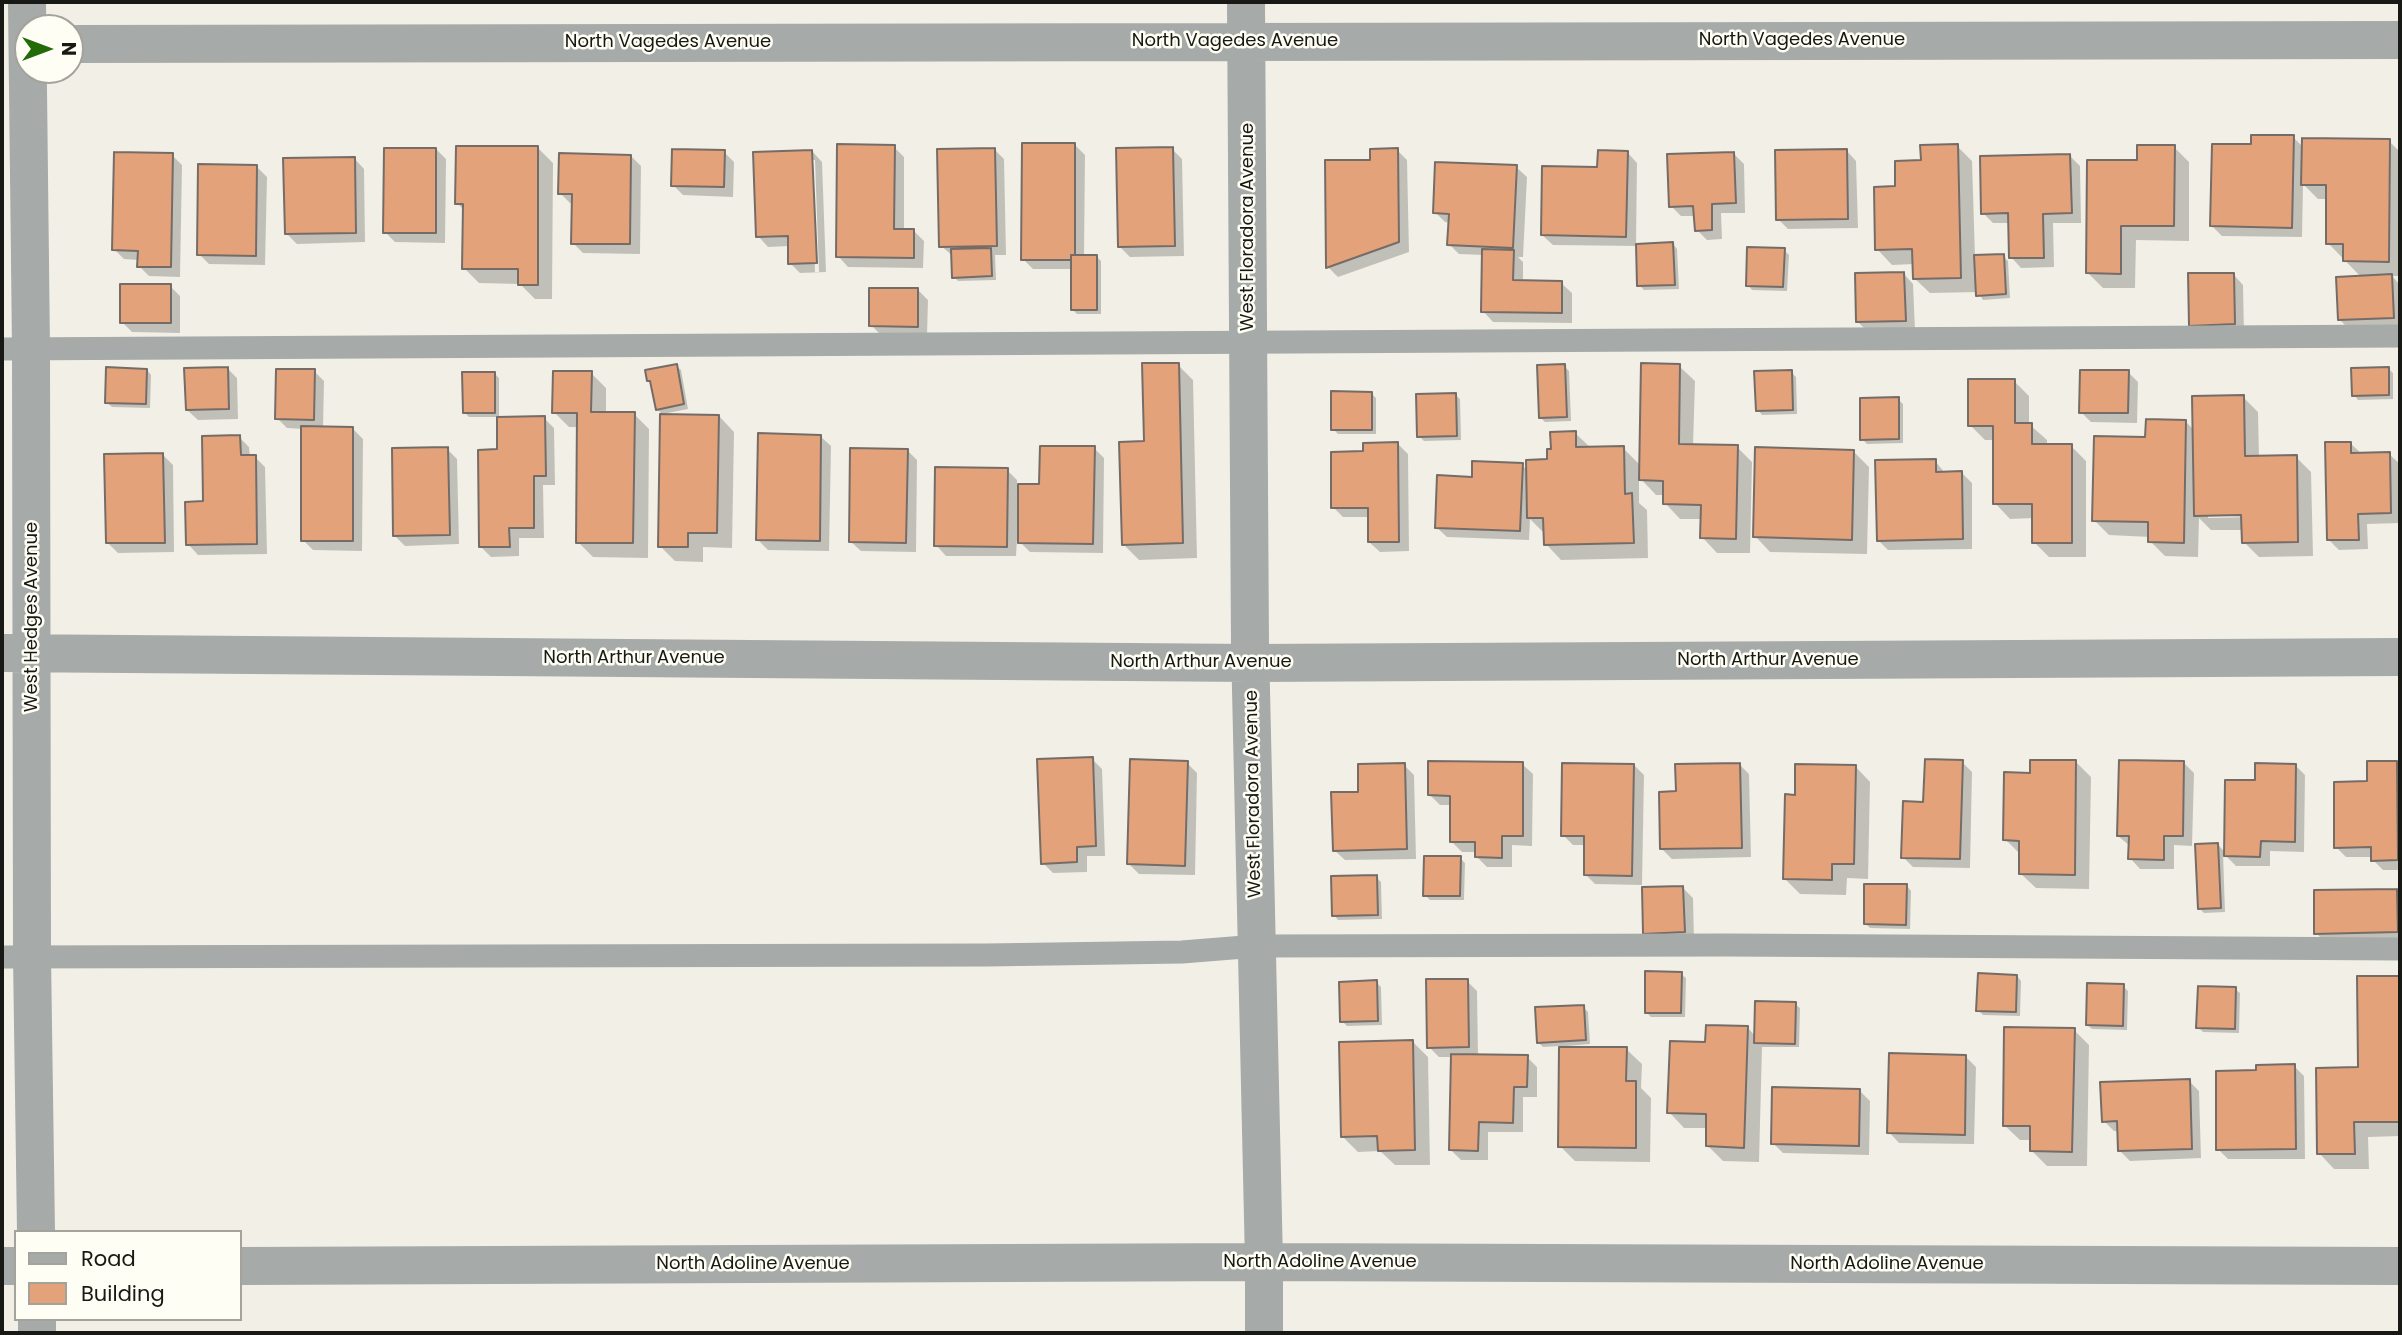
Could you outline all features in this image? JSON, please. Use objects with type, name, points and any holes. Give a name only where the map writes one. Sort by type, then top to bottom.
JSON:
[{"type":"street","name":"West Floradora Avenue","points":[[1246,2],[1251,663],[1264,1333]]},
{"type":"street","name":"North Vagedes Avenue","points":[[84,44],[2400,40]]},
{"type":"street","name":"West Hedges Avenue","points":[[19,84],[17,956],[36,1230]]},
{"type":"street","name":"North Arthur Avenue","points":[[17,653],[1251,663],[2400,657]]},
{"type":"street","name":"North Adoline Avenue","points":[[242,1266],[1264,1262],[2400,1266]]},
{"type":"lane","points":[[17,349],[2400,336]]},
{"type":"lane","points":[[17,956],[988,955],[1182,952],[1257,946],[1740,945],[2400,949]]},
{"type":"building","points":[[2251,135],[2294,135],[2292,228],[2210,226],[2212,144],[2251,144]]},
{"type":"building","points":[[2302,138],[2390,139],[2389,262],[2343,261],[2343,244],[2326,244],[2326,185],[2301,185]]},
{"type":"building","points":[[1022,143],[1075,143],[1075,255],[1071,255],[1071,260],[1021,260]]},
{"type":"building","points":[[837,144],[895,145],[894,229],[914,229],[914,258],[836,257]]},
{"type":"building","points":[[1958,144],[1961,278],[1913,279],[1912,249],[1875,250],[1874,187],[1895,186],[1895,161],[1921,160],[1920,145]]},
{"type":"building","points":[[2137,145],[2175,145],[2174,226],[2121,226],[2121,274],[2086,273],[2087,160],[2137,160]]},
{"type":"building","points":[[456,146],[538,146],[538,285],[518,285],[518,269],[462,269],[463,204],[455,204]]},
{"type":"building","points":[[1173,147],[1175,246],[1118,247],[1116,148]]},
{"type":"building","points":[[384,148],[436,148],[436,233],[383,233]]},
{"type":"building","points":[[995,148],[997,246],[939,247],[937,149]]},
{"type":"building","points":[[1398,148],[1399,242],[1326,268],[1325,160],[1370,160],[1370,149]]},
{"type":"building","points":[[672,149],[725,150],[724,187],[671,186]]},
{"type":"building","points":[[1847,149],[1848,219],[1776,220],[1775,150]]},
{"type":"building","points":[[812,150],[817,263],[788,264],[788,236],[756,237],[753,152]]},
{"type":"building","points":[[1598,150],[1628,151],[1626,237],[1541,235],[1542,166],[1597,167]]},
{"type":"building","points":[[114,152],[173,153],[171,267],[137,267],[138,251],[112,250]]},
{"type":"building","points":[[1734,152],[1736,203],[1712,204],[1712,230],[1695,231],[1693,206],[1669,207],[1667,154]]},
{"type":"building","points":[[559,153],[631,155],[630,244],[571,244],[572,194],[558,194]]},
{"type":"building","points":[[2070,154],[2072,213],[2043,214],[2044,258],[2009,258],[2008,213],[1981,214],[1980,156]]},
{"type":"building","points":[[355,157],[356,233],[285,234],[283,158]]},
{"type":"building","points":[[1435,162],[1517,165],[1513,248],[1447,245],[1449,214],[1433,213]]},
{"type":"building","points":[[198,164],[257,165],[256,256],[197,255]]},
{"type":"building","points":[[1673,242],[1675,285],[1637,286],[1636,244]]},
{"type":"building","points":[[1747,247],[1785,248],[1783,287],[1746,286]]},
{"type":"building","points":[[991,248],[992,276],[952,278],[951,249]]},
{"type":"building","points":[[1482,249],[1514,250],[1513,280],[1562,281],[1562,313],[1481,312]]},
{"type":"building","points":[[2004,254],[2006,294],[1976,296],[1974,255]]},
{"type":"building","points":[[1071,255],[1097,255],[1097,310],[1071,310]]},
{"type":"building","points":[[1904,272],[1906,321],[1856,322],[1855,273]]},
{"type":"building","points":[[2188,273],[2234,273],[2235,324],[2189,326]]},
{"type":"building","points":[[2392,274],[2394,318],[2338,320],[2336,277]]},
{"type":"building","points":[[120,284],[171,284],[171,323],[120,323]]},
{"type":"building","points":[[869,288],[918,288],[918,327],[869,326]]},
{"type":"building","points":[[1142,363],[1179,363],[1183,543],[1122,545],[1119,442],[1144,441]]},
{"type":"building","points":[[1641,363],[1680,364],[1679,444],[1738,445],[1736,539],[1700,538],[1701,505],[1663,504],[1663,481],[1639,480]]},
{"type":"building","points":[[677,364],[684,404],[656,410],[645,370]]},
{"type":"building","points":[[1565,364],[1567,417],[1539,418],[1537,365]]},
{"type":"building","points":[[106,367],[147,369],[146,404],[105,403]]},
{"type":"building","points":[[228,367],[229,409],[186,410],[184,368]]},
{"type":"building","points":[[2389,367],[2389,395],[2352,396],[2351,368]]},
{"type":"building","points":[[276,369],[315,369],[314,420],[275,419]]},
{"type":"building","points":[[1792,370],[1793,410],[1756,411],[1754,371]]},
{"type":"building","points":[[2080,370],[2129,370],[2128,413],[2079,413]]},
{"type":"building","points":[[553,371],[592,371],[591,412],[635,412],[633,543],[576,543],[577,413],[552,413]]},
{"type":"building","points":[[462,372],[495,372],[495,413],[463,413]]},
{"type":"building","points":[[1968,379],[2015,379],[2015,423],[2032,423],[2032,444],[2072,444],[2072,543],[2032,543],[2032,504],[1993,504],[1993,426],[1968,426]]},
{"type":"building","points":[[1331,391],[1372,392],[1372,430],[1331,430]]},
{"type":"building","points":[[1456,393],[1457,436],[1417,437],[1416,394]]},
{"type":"building","points":[[2244,395],[2245,456],[2297,455],[2298,542],[2242,543],[2241,515],[2194,516],[2192,396]]},
{"type":"building","points":[[1899,397],[1899,439],[1860,440],[1860,398]]},
{"type":"building","points":[[660,414],[719,415],[717,533],[688,533],[688,547],[658,547]]},
{"type":"building","points":[[545,416],[546,476],[534,476],[534,528],[509,528],[510,547],[479,547],[478,450],[497,449],[497,417]]},
{"type":"building","points":[[2146,419],[2186,420],[2184,543],[2148,542],[2148,522],[2092,521],[2094,436],[2145,437]]},
{"type":"building","points":[[301,426],[353,427],[353,541],[301,541]]},
{"type":"building","points":[[1576,431],[1576,447],[1624,446],[1625,494],[1632,493],[1634,543],[1544,545],[1543,518],[1527,518],[1526,460],[1547,459],[1547,449],[1551,449],[1550,432]]},
{"type":"building","points":[[758,433],[821,435],[820,541],[756,540]]},
{"type":"building","points":[[240,435],[241,455],[256,455],[257,544],[186,545],[185,502],[203,501],[202,436]]},
{"type":"building","points":[[1398,442],[1399,542],[1368,542],[1368,508],[1331,508],[1331,452],[1363,451],[1363,443]]},
{"type":"building","points":[[2325,442],[2351,442],[2351,453],[2390,452],[2391,513],[2358,514],[2359,540],[2327,540]]},
{"type":"building","points":[[1040,446],[1095,446],[1093,544],[1018,543],[1018,484],[1039,484]]},
{"type":"building","points":[[448,447],[450,535],[393,536],[392,448]]},
{"type":"building","points":[[1755,447],[1854,450],[1852,540],[1753,537]]},
{"type":"building","points":[[850,448],[908,449],[906,543],[849,542]]},
{"type":"building","points":[[163,453],[165,543],[106,543],[104,454]]},
{"type":"building","points":[[1936,459],[1936,472],[1962,471],[1963,539],[1877,541],[1875,460]]},
{"type":"building","points":[[1472,461],[1523,463],[1520,531],[1435,528],[1437,475],[1472,477]]},
{"type":"building","points":[[935,467],[1008,468],[1007,547],[934,546]]},
{"type":"building","points":[[1093,757],[1096,846],[1077,847],[1077,862],[1041,864],[1037,759]]},
{"type":"building","points":[[1130,759],[1188,761],[1185,866],[1127,864]]},
{"type":"building","points":[[1925,759],[1963,760],[1960,859],[1901,858],[1903,801],[1923,802]]},
{"type":"building","points":[[2030,760],[2076,760],[2075,875],[2019,874],[2019,841],[2003,840],[2004,772],[2030,773]]},
{"type":"building","points":[[2119,760],[2184,761],[2183,836],[2164,836],[2164,860],[2128,859],[2129,836],[2117,836]]},
{"type":"building","points":[[1428,761],[1523,762],[1523,836],[1502,836],[1502,858],[1475,857],[1475,842],[1450,842],[1450,796],[1428,795]]},
{"type":"building","points":[[2367,761],[2397,761],[2398,860],[2371,861],[2371,847],[2334,848],[2334,782],[2367,781]]},
{"type":"building","points":[[1405,763],[1407,849],[1333,851],[1331,792],[1358,792],[1358,764]]},
{"type":"building","points":[[1562,763],[1634,764],[1632,876],[1584,875],[1584,836],[1561,836]]},
{"type":"building","points":[[1740,763],[1742,848],[1660,849],[1659,792],[1676,791],[1675,764]]},
{"type":"building","points":[[2255,763],[2296,764],[2295,842],[2261,841],[2260,857],[2224,856],[2225,780],[2255,780]]},
{"type":"building","points":[[1795,764],[1856,765],[1854,864],[1832,864],[1832,880],[1783,879],[1785,794],[1795,795]]},
{"type":"building","points":[[2218,843],[2221,908],[2198,909],[2195,844]]},
{"type":"building","points":[[1424,856],[1461,856],[1460,896],[1423,896]]},
{"type":"building","points":[[1377,875],[1378,915],[1332,916],[1331,876]]},
{"type":"building","points":[[1864,884],[1907,884],[1906,925],[1864,924]]},
{"type":"building","points":[[1683,886],[1685,932],[1643,934],[1642,887]]},
{"type":"building","points":[[2397,889],[2398,932],[2314,934],[2314,890]]},
{"type":"building","points":[[1645,971],[1682,972],[1681,1013],[1645,1013]]},
{"type":"building","points":[[1978,973],[2017,975],[2016,1012],[1976,1011]]},
{"type":"building","points":[[2357,976],[2400,976],[2400,1122],[2354,1122],[2355,1154],[2317,1154],[2316,1068],[2358,1067]]},
{"type":"building","points":[[1426,979],[1468,979],[1469,1047],[1427,1048]]},
{"type":"building","points":[[1377,980],[1378,1021],[1340,1022],[1339,982]]},
{"type":"building","points":[[2087,983],[2124,984],[2123,1026],[2086,1025]]},
{"type":"building","points":[[2198,986],[2236,987],[2235,1029],[2196,1028]]},
{"type":"building","points":[[1755,1001],[1796,1002],[1795,1044],[1754,1043]]},
{"type":"building","points":[[1584,1005],[1586,1040],[1537,1043],[1535,1007]]},
{"type":"building","points":[[1706,1025],[1748,1026],[1744,1148],[1706,1146],[1706,1114],[1667,1113],[1670,1041],[1705,1042]]},
{"type":"building","points":[[2004,1027],[2075,1028],[2072,1152],[2030,1151],[2030,1126],[2003,1126]]},
{"type":"building","points":[[1413,1040],[1415,1150],[1378,1151],[1377,1136],[1341,1137],[1339,1042]]},
{"type":"building","points":[[1559,1047],[1627,1047],[1626,1081],[1636,1081],[1636,1148],[1558,1147]]},
{"type":"building","points":[[1889,1053],[1966,1055],[1965,1135],[1887,1133]]},
{"type":"building","points":[[1451,1054],[1528,1055],[1527,1087],[1514,1087],[1513,1123],[1479,1122],[1478,1151],[1449,1150]]},
{"type":"building","points":[[2295,1064],[2296,1149],[2216,1150],[2216,1071],[2256,1070],[2256,1065]]},
{"type":"building","points":[[2190,1079],[2192,1149],[2118,1151],[2117,1121],[2102,1122],[2100,1082]]},
{"type":"building","points":[[1772,1087],[1860,1089],[1859,1146],[1771,1144]]}]
